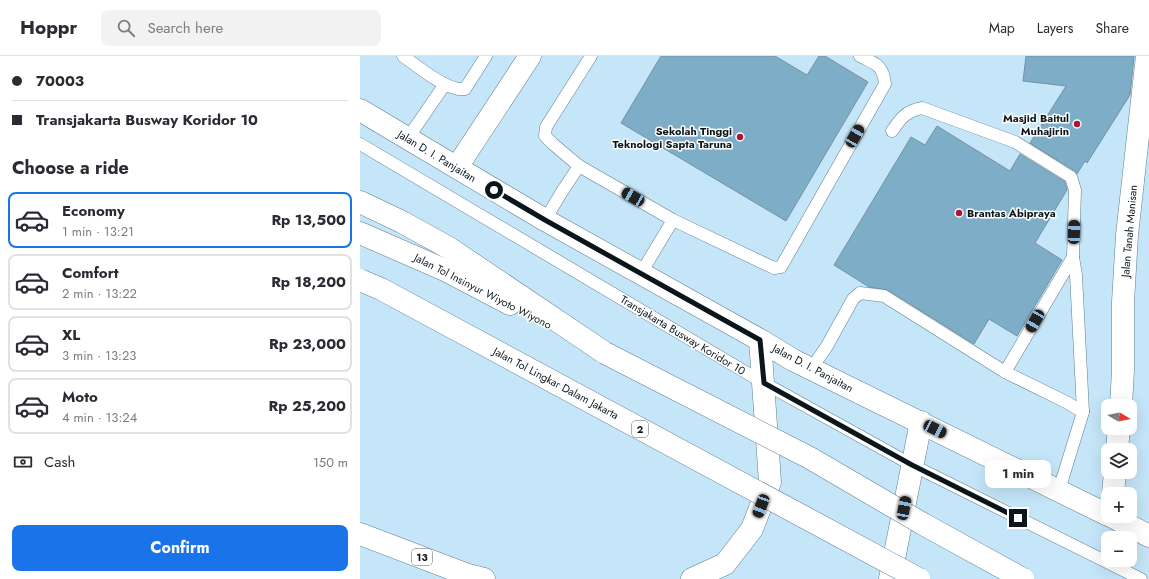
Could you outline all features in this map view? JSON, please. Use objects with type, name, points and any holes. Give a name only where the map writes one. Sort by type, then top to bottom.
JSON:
[{"type":"main road","points":[[456,167],[530,56]]},
{"type":"main road","name":"Jalan Tanah Manisan","points":[[1121,399],[1124,370],[1123,302],[1127,235],[1147,56]]},
{"type":"main road","name":"Jalan D. I. Panjaitan","points":[[360,110],[545,220],[793,360],[1101,511]]},
{"type":"main road","points":[[360,202],[402,222],[449,248],[605,353],[810,458],[923,524],[1023,579]]},
{"type":"main road","name":"Jalan Tol Insinyur Wiyoto Wiyono","points":[[360,233],[447,271],[605,353]]},
{"type":"main road","name":"Jalan Tol Lingkar Dalam Jakarta","points":[[360,280],[381,289],[920,579]]},
{"type":"main road","points":[[692,579],[725,564],[752,529],[770,482],[760,340]]},
{"type":"main road","points":[[890,579],[921,422]]},
{"type":"main road","points":[[1124,523],[1149,536]]},
{"type":"main road","name":"13","points":[[360,534],[468,575],[484,579]]},
{"type":"lane","points":[[403,56],[444,84],[458,90],[465,89],[486,56]]},
{"type":"lane","points":[[591,56],[546,127],[545,136],[579,166],[673,220],[774,268],[781,267],[885,84],[884,74],[880,67],[860,56]]},
{"type":"lane","points":[[408,138],[444,84]]},
{"type":"lane","points":[[892,131],[900,119],[911,110],[922,108],[1015,142],[1071,177],[1075,190],[1073,257],[1076,275],[1083,412],[1059,490]]},
{"type":"lane","name":"Transjakarta Busway Koridor 10","points":[[360,144],[764,383],[912,465],[1141,579]]},
{"type":"lane","points":[[545,220],[562,190],[579,166]]},
{"type":"lane","points":[[641,274],[673,220]]},
{"type":"lane","points":[[1005,372],[1073,257]]},
{"type":"lane","points":[[811,369],[827,346],[853,299],[860,293],[884,296],[1005,372],[1083,412]]},
{"type":"building","name":"Sekolah Tinggi Teknologi Sapta Taruna","points":[[661,56],[775,56],[807,75],[819,56],[825,56],[868,82],[786,221],[621,123]]},
{"type":"building","points":[[1026,56],[1134,56],[1130,95],[1087,163],[1085,161],[1077,174],[1075,171],[1030,143],[1066,86],[1023,81]]},
{"type":"building","name":"Brantas Abipraya","points":[[937,126],[1010,171],[1020,154],[1065,182],[1067,190],[1035,243],[1062,260],[1017,336],[989,319],[974,344],[888,290],[869,287],[834,265],[911,137],[925,145]]},
{"type":"place","name":"Masjid Baitul Muhajirin","points":[[1077,124]]},
{"type":"place","name":"Sekolah Tinggi Teknologi Sapta Taruna","points":[[740,137]]},
{"type":"place","name":"Brantas Abipraya","points":[[959,213]]},
{"type":"route","points":[[494,190],[760,340],[764,383],[803,403],[912,465],[1018,518]]}]
